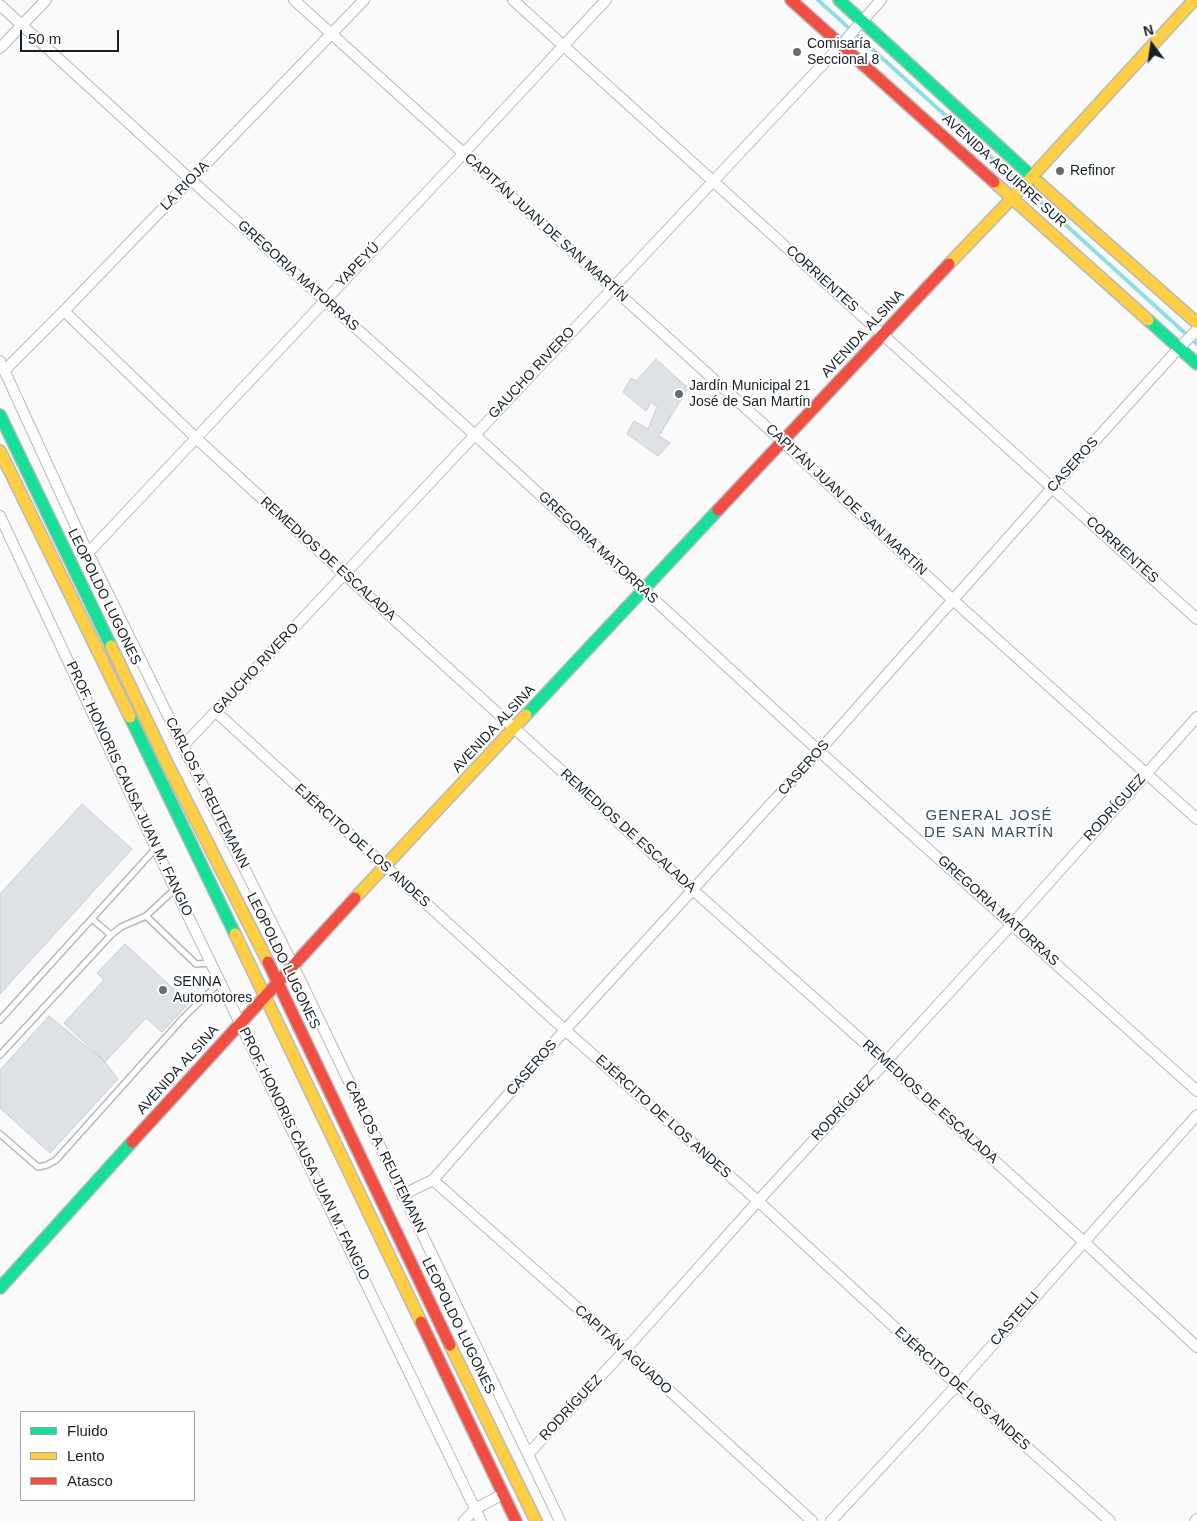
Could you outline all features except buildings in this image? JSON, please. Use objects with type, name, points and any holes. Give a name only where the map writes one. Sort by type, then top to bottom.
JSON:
[{"type":"main road","name":"AVENIDA AGUIRRE SUR","points":[[790,0],[843,42],[1197,364]]},
{"type":"main road","name":"AVENIDA AGUIRRE SUR","points":[[839,0],[859,23],[1030,179],[1197,323]]},
{"type":"main road","points":[[1030,179],[1194,0]]},
{"type":"main road","name":"AVENIDA ALSINA","points":[[0,1288],[293,965],[882,334],[1030,179]]},
{"type":"main road","name":"LEOPOLDO LUGONES","points":[[0,415],[166,761],[278,982],[391,1223],[536,1521]]},
{"type":"main road","points":[[0,451],[265,996],[516,1521]]},
{"type":"street","points":[[0,48],[46,0]]},
{"type":"street","name":"CAPITÁN JUAN DE SAN MARTÍN","points":[[294,0],[782,441],[953,600],[1197,819]]},
{"type":"street","name":"LA RIOJA","points":[[2,366],[64,311],[364,0]]},
{"type":"street","name":"CORRIENTES","points":[[513,0],[1197,619]]},
{"type":"street","name":"YAPEYÚ","points":[[88,552],[464,154],[606,0]]},
{"type":"street","name":"GAUCHO RIVERO","points":[[183,746],[881,0]]},
{"type":"street","name":"GREGORIA MATORRAS","points":[[0,5],[191,180],[475,435],[819,751],[1197,1091]]},
{"type":"street","name":"REMEDIOS DE ESCALADA","points":[[64,311],[196,438],[344,574],[886,1062],[1197,1347]]},
{"type":"street","name":"CASEROS","points":[[402,1195],[433,1180],[565,1030],[819,751],[1053,487],[1197,330]]},
{"type":"street","name":"CARLOS A. REUTEMANN","points":[[2,366],[88,552],[293,965],[560,1521]]},
{"type":"street","name":"PROF. HONORIS CAUSA JUAN M. FANGIO","points":[[0,516],[175,889],[481,1521]]},
{"type":"street","name":"EJÉRCITO DE LOS ANDES","points":[[216,712],[565,1030],[758,1201],[957,1385],[1110,1521]]},
{"type":"street","name":"RODRÍGUEZ","points":[[528,1454],[1012,924],[1197,717]]},
{"type":"street","name":"CASTELLI","points":[[831,1521],[957,1385],[1197,1115]]},
{"type":"street","name":"CAPITÁN AGUADO","points":[[433,1180],[625,1350],[812,1521]]},
{"type":"street","points":[[464,1521],[475,1509],[504,1494]]},
{"type":"lane","points":[[0,1020],[156,847]]},
{"type":"lane","points":[[0,1055],[111,935],[121,927],[146,916],[175,889]]},
{"type":"lane","points":[[146,916],[196,964],[211,962]]},
{"type":"lane","points":[[92,919],[111,935]]},
{"type":"lane","points":[[0,1134],[38,1167],[56,1160],[184,1017],[220,981]]},
{"type":"waterway","points":[[818,0],[1020,183]]},
{"type":"waterway","points":[[1025,188],[1197,344]]},
{"type":"traffic: fast","points":[[839,0],[1039,183]]},
{"type":"traffic: fast","points":[[1148,320],[1197,364]]},
{"type":"traffic: fast","points":[[0,415],[111,646]]},
{"type":"traffic: fast","points":[[526,715],[718,510]]},
{"type":"traffic: fast","points":[[130,717],[235,934]]},
{"type":"traffic: fast","points":[[0,1288],[132,1142]]},
{"type":"traffic: slow","points":[[949,264],[1194,0]]},
{"type":"traffic: slow","points":[[994,182],[1148,320]]},
{"type":"traffic: slow","points":[[1039,183],[1197,323]]},
{"type":"traffic: slow","points":[[0,451],[130,717]]},
{"type":"traffic: slow","points":[[111,646],[166,761],[268,962]]},
{"type":"traffic: slow","points":[[355,898],[526,715]]},
{"type":"traffic: slow","points":[[235,934],[421,1322]]},
{"type":"traffic: slow","points":[[450,1345],[536,1521]]},
{"type":"traffic: jam","points":[[791,0],[994,182]]},
{"type":"traffic: jam","points":[[718,510],[949,264]]},
{"type":"traffic: jam","points":[[132,1142],[355,898]]},
{"type":"traffic: jam","points":[[268,962],[450,1345]]},
{"type":"traffic: jam","points":[[421,1322],[516,1521]]},
{"type":"place","name":"Comisaría Seccional 8","points":[[797,52]]},
{"type":"place","name":"Refinor","points":[[1060,171]]},
{"type":"place","name":"Jardín Municipal 21 José de San Martín","points":[[679,394]]},
{"type":"place","name":"SENNA Automotores","points":[[163,990]]},
{"type":"district","name":"GENERAL JOSÉ DE SAN MARTÍN","points":[[989,824]]}]
